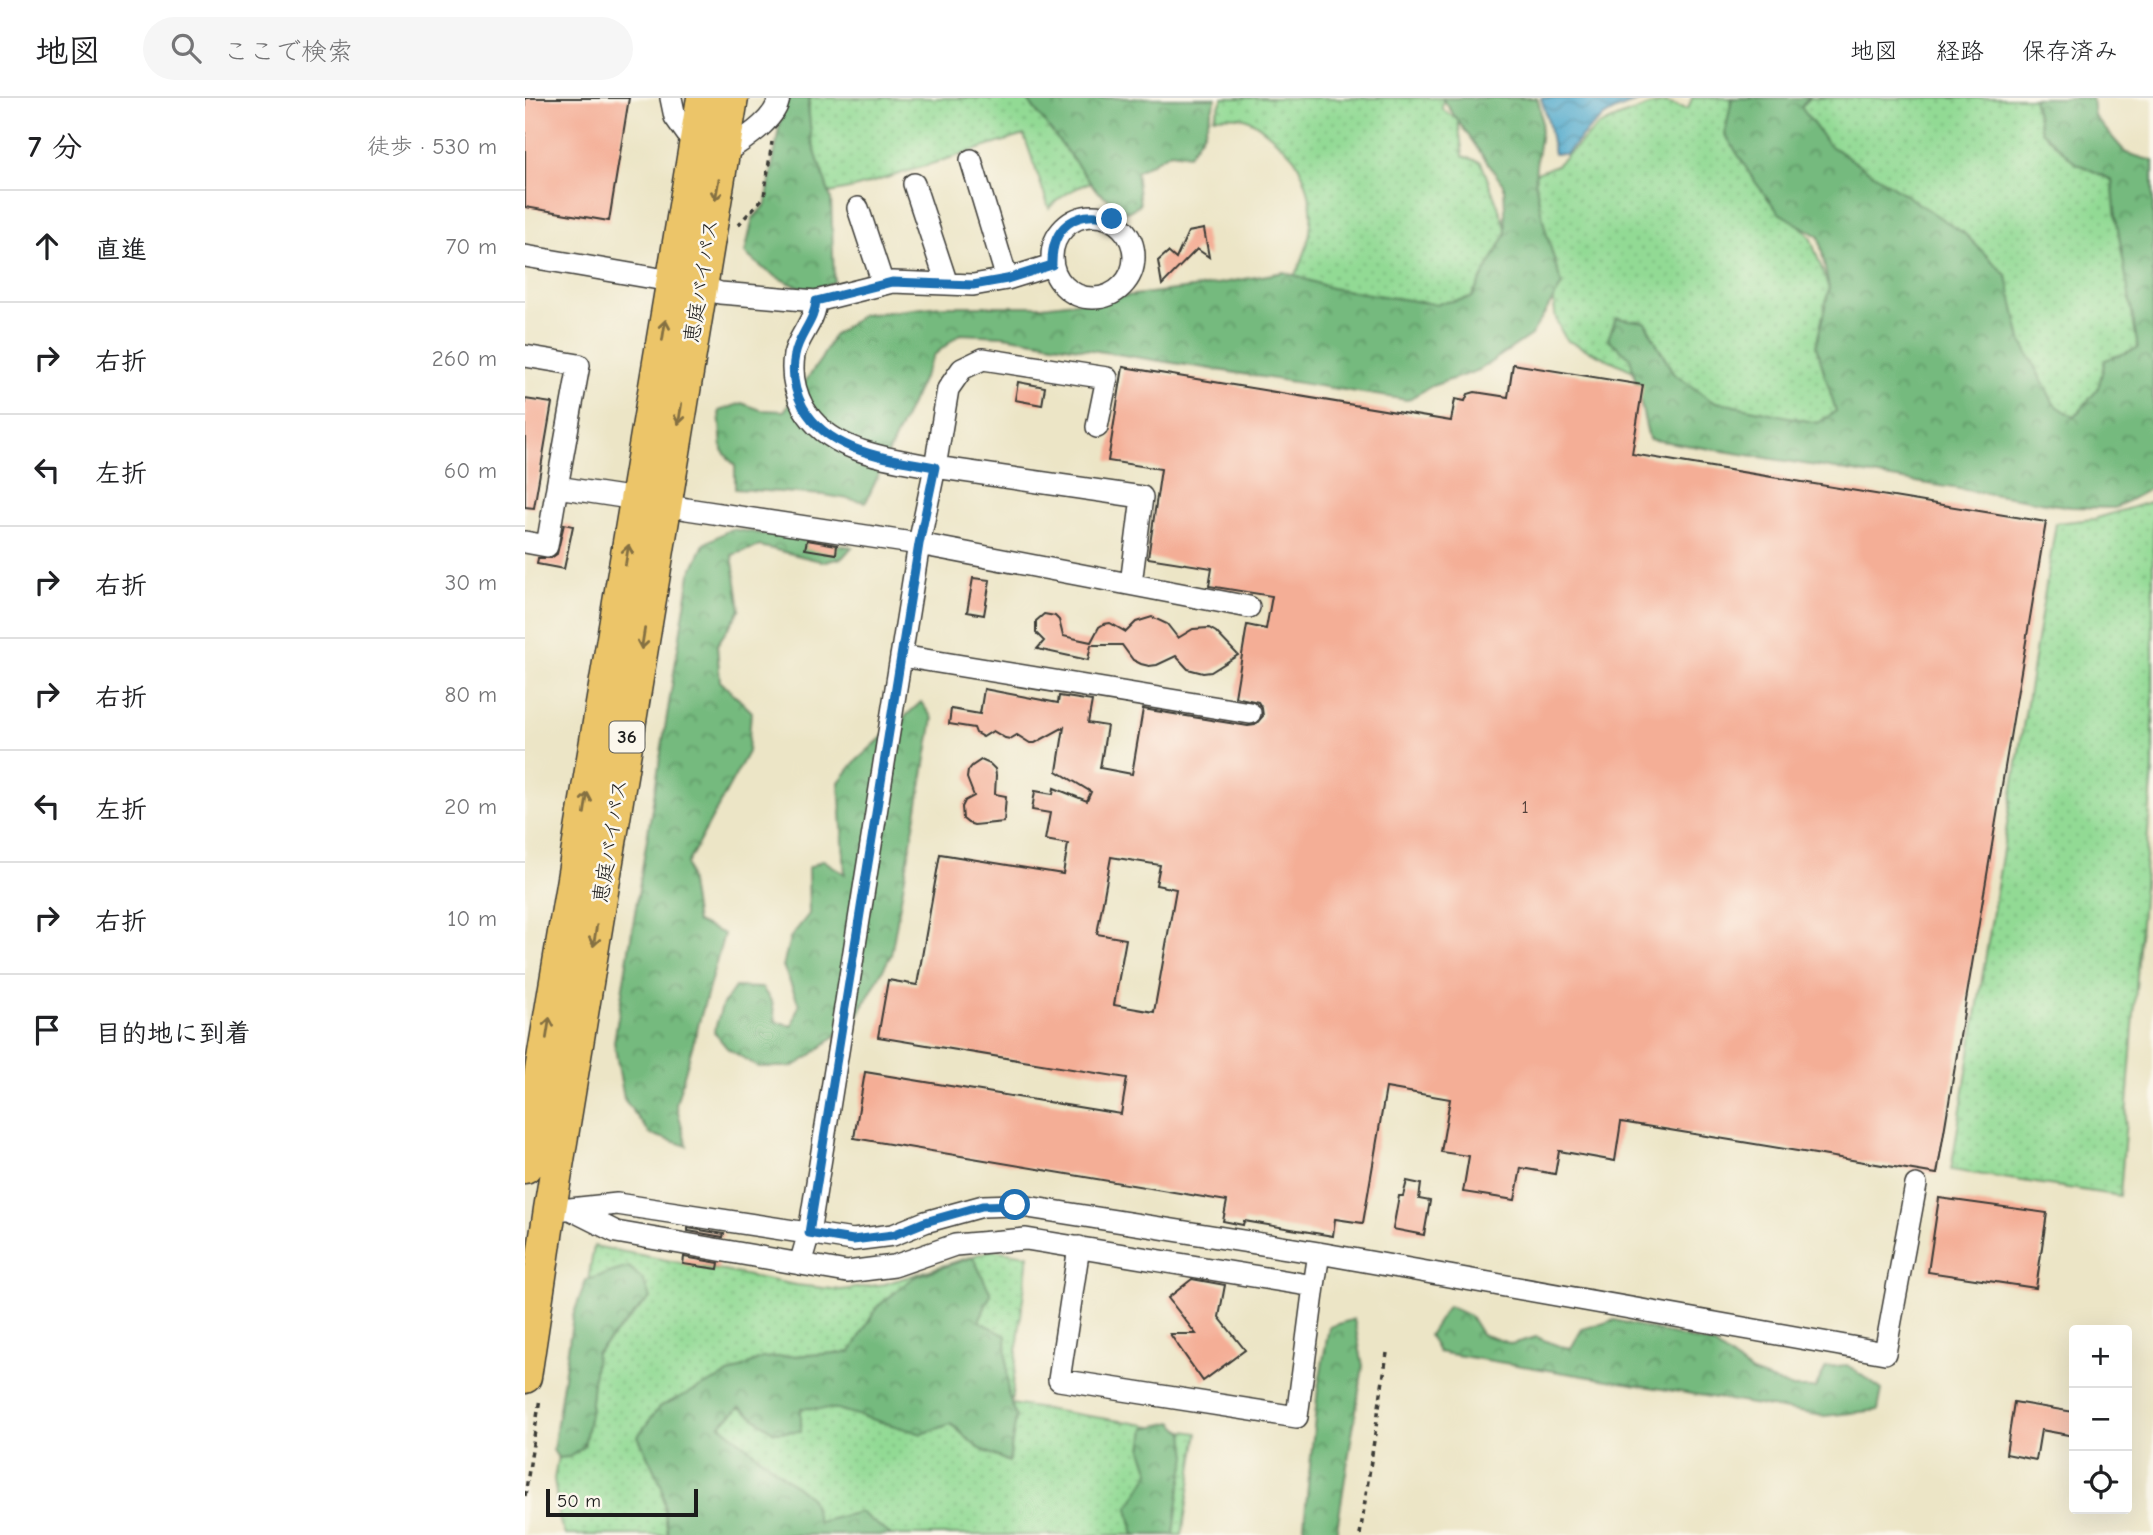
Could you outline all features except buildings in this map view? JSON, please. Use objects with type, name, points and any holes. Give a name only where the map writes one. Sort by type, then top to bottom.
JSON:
[{"type":"highway","name":"恵庭バイパス","points":[[702,98],[709,149]]},
{"type":"highway","name":"恵庭バイパス","points":[[525,1167],[650,502],[709,149],[732,98]]},
{"type":"highway","name":"恵庭バイパス","points":[[525,1377],[560,1209],[650,502]]},
{"type":"street","points":[[671,98],[675,117],[709,149],[754,132],[777,107],[779,98]]},
{"type":"street","points":[[971,160],[1007,279]]},
{"type":"street","points":[[914,184],[947,284]]},
{"type":"street","points":[[858,208],[883,285]]},
{"type":"street","points":[[525,256],[687,284],[720,293],[816,301],[892,282],[973,285],[1007,279],[1052,265]]},
{"type":"street","points":[[816,301],[815,313],[795,352],[792,377],[799,399],[810,418],[831,438],[857,450],[935,467],[1142,497],[1131,584]]},
{"type":"street","points":[[525,356],[579,365],[547,546],[525,542]]},
{"type":"street","points":[[800,1264],[809,1233],[919,544],[949,389],[962,369],[983,359],[1107,379],[1097,427]]},
{"type":"street","points":[[557,487],[919,544],[1249,607]]},
{"type":"street","points":[[901,656],[1250,713]]},
{"type":"street","points":[[560,1209],[617,1204],[853,1240],[893,1235],[925,1222],[982,1206],[1015,1205],[1319,1252],[1885,1353],[1916,1185]]},
{"type":"street","points":[[560,1209],[616,1232],[847,1272],[894,1266],[955,1245],[1026,1238],[1314,1286]]},
{"type":"street","points":[[1076,1214],[1075,1246],[1059,1380],[1297,1417],[1319,1252]]},
{"type":"path","points":[[1360,1535],[1387,1353]]},
{"type":"green space","points":[[784,98],[810,98],[808,106],[812,142],[831,199],[834,281],[823,287],[812,288],[787,282],[745,253],[753,218],[766,204]]},
{"type":"green space","points":[[810,98],[1037,98],[1099,179],[1072,190],[1049,208],[1024,135],[854,188],[829,193],[811,134]]},
{"type":"green space","points":[[1026,98],[1216,98],[1204,132],[1189,155],[1171,152],[1136,172],[1140,205],[1127,212],[1097,191]]},
{"type":"green space","points":[[1223,98],[1443,98],[1442,109],[1458,120],[1463,156],[1481,162],[1512,243],[1496,294],[1450,311],[1291,281],[1305,252],[1311,222],[1311,207],[1303,176],[1292,156],[1255,123],[1239,117],[1214,117]]},
{"type":"green space","points":[[1442,98],[1537,98],[1540,109],[1541,131],[1536,184],[1562,285],[1531,335],[1479,370],[1432,386],[1407,400],[1003,336],[960,334],[933,356],[866,502],[824,495],[735,489],[735,466],[722,450],[719,411],[742,403],[761,410],[784,411],[821,359],[833,336],[862,315],[940,306],[1042,306],[1200,287],[1284,272],[1331,288],[1434,304],[1471,298],[1506,234],[1504,186]]},
{"type":"green space","points":[[1692,98],[1732,98],[1785,208],[1810,237],[1829,289],[1842,401],[1836,421],[1772,435],[1568,341],[1562,332],[1555,316],[1549,261],[1524,178],[1557,165],[1598,126],[1652,105],[1666,103],[1688,109]]},
{"type":"green space","points":[[1732,98],[1809,98],[1801,107],[1828,144],[1965,234],[2007,276],[2021,340],[2054,404],[2074,417],[2098,389],[2105,360],[2138,348],[2112,180],[2076,163],[2041,131],[2033,98],[2092,98],[2094,116],[2126,153],[2153,161],[2153,487],[2115,508],[2071,507],[1649,439],[1630,357],[1608,339],[1616,318],[1645,322],[1673,373],[1712,401],[1818,423],[1836,411],[1816,346],[1829,289],[1819,237],[1779,213],[1753,179],[1725,134]]},
{"type":"green space","points":[[1809,98],[2033,98],[2041,131],[2076,163],[2112,180],[2152,341],[2082,453],[1833,163],[1796,113]]},
{"type":"green space","points":[[2150,502],[2153,505],[2153,768],[2120,1196],[1951,1170],[2056,523],[2094,519]]},
{"type":"green space","points":[[731,529],[852,547],[842,558],[824,562],[760,546],[732,555],[740,610],[717,645],[720,681],[751,711],[748,752],[687,864],[696,922],[724,934],[676,1104],[687,1146],[650,1134],[624,1099],[614,1042],[690,574],[704,544]]},
{"type":"green space","points":[[921,702],[933,719],[891,955],[856,1019],[809,1057],[792,1067],[758,1067],[727,1048],[714,1032],[722,1006],[735,987],[762,988],[772,1002],[776,1022],[792,1026],[799,1004],[783,966],[790,938],[809,914],[808,868],[823,860],[845,874],[839,782],[854,763]]},
{"type":"green space","points":[[594,1246],[796,1285],[841,1290],[885,1284],[992,1250],[1028,1255],[1011,1404],[1198,1433],[1182,1535],[891,1535],[860,1512],[818,1522],[663,1496],[668,1535],[565,1535],[560,1522],[554,1479]]},
{"type":"green space","points":[[973,1257],[991,1294],[979,1321],[1006,1336],[1008,1394],[1016,1417],[1009,1462],[978,1448],[951,1424],[922,1434],[837,1409],[801,1408],[801,1431],[774,1432],[740,1407],[720,1425],[811,1498],[818,1522],[860,1512],[891,1535],[668,1535],[662,1487],[638,1436],[659,1407],[762,1358],[851,1352],[877,1307],[914,1277]]},
{"type":"green space","points":[[629,1267],[643,1280],[650,1298],[596,1353],[584,1447],[569,1457],[558,1458],[553,1450],[573,1316],[586,1280]]},
{"type":"green space","points":[[1448,1306],[1470,1316],[1481,1334],[1512,1344],[1536,1337],[1571,1348],[1582,1329],[1615,1320],[1714,1345],[1752,1373],[1793,1388],[1815,1388],[1826,1367],[1847,1365],[1882,1390],[1878,1410],[1824,1416],[1438,1352],[1429,1335]]},
{"type":"green space","points":[[1354,1319],[1363,1366],[1336,1535],[1303,1535],[1318,1388],[1329,1327]]},
{"type":"green space","points":[[1173,1422],[1184,1433],[1187,1456],[1174,1535],[1134,1535],[1128,1508],[1150,1472],[1142,1450],[1145,1428]]},
{"type":"water","points":[[1541,98],[1651,98],[1603,117],[1566,154],[1554,154]]},
{"type":"route","points":[[1015,1205],[982,1206],[925,1222],[893,1235],[853,1240],[809,1233],[919,544],[935,467],[857,450],[831,438],[810,418],[799,399],[792,377],[795,352],[815,313],[816,301],[892,282],[973,285],[1007,279],[1052,265],[1055,239],[1073,220],[1086,215],[1112,219]]}]
